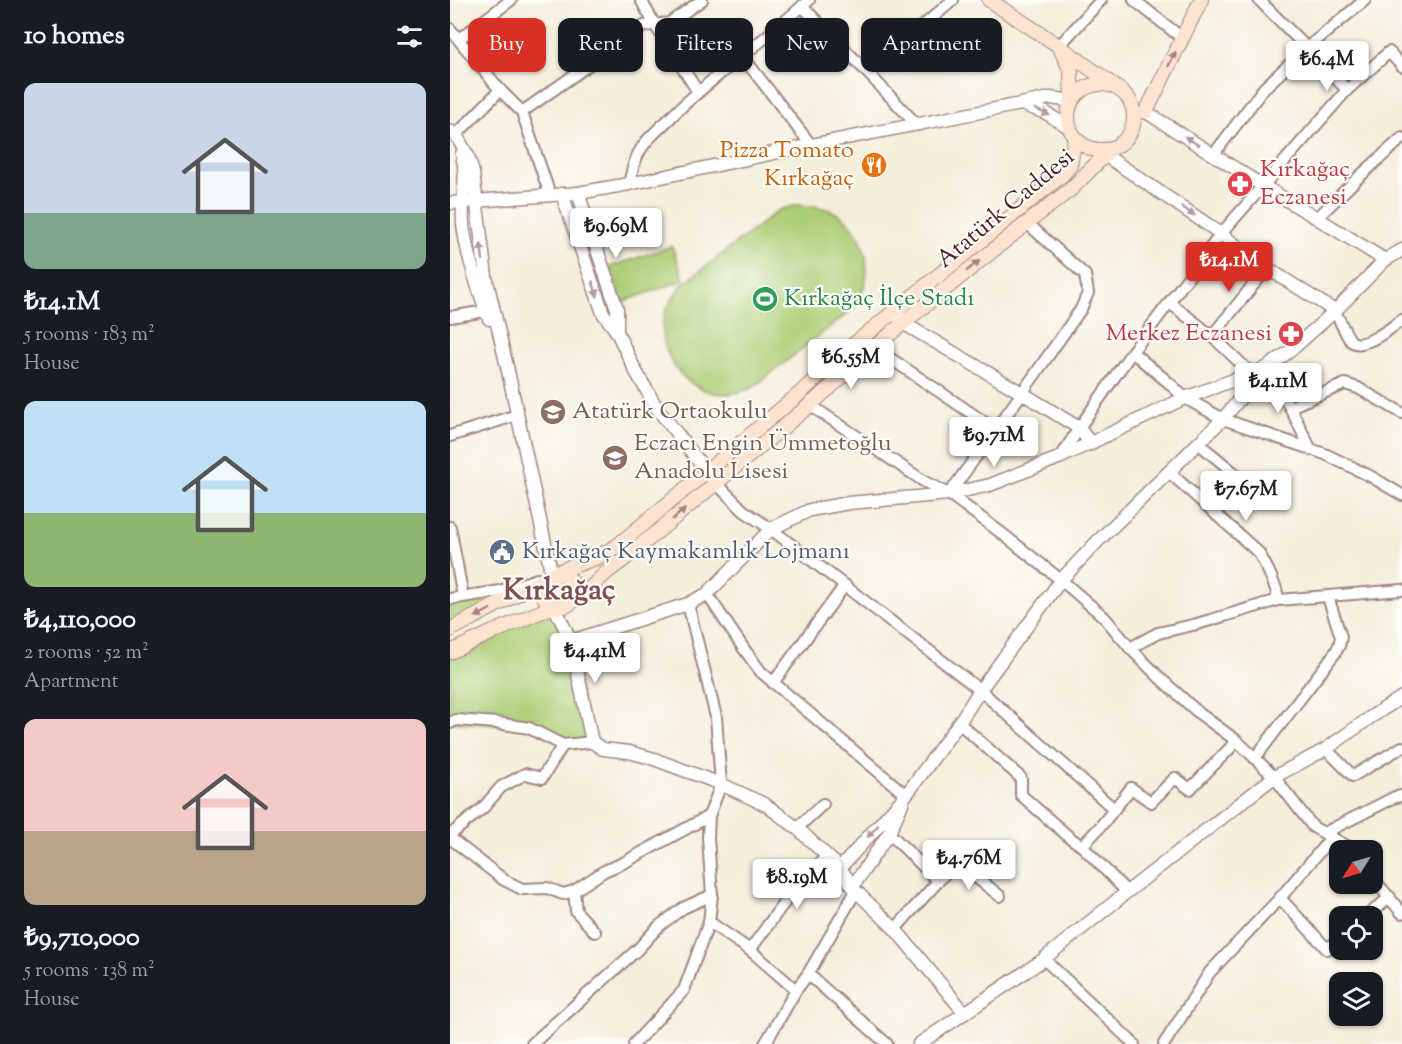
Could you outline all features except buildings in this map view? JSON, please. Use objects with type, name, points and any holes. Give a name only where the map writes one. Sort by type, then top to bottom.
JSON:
[{"type":"main road","points":[[988,0],[1059,46],[1146,112]]},
{"type":"main road","name":"Atatürk Caddesi","points":[[569,604],[810,405],[903,323],[1070,190],[1108,152],[1125,140],[1146,112],[1201,0]]},
{"type":"main road","name":"Atatürk Caddesi","points":[[450,630],[560,571],[617,546],[797,396],[842,354],[1063,174],[1070,166],[1072,132],[1068,118],[1072,100],[1071,71],[1059,46]]},
{"type":"main road","points":[[1072,100],[1079,92],[1097,84],[1107,84],[1121,91],[1131,103],[1134,113],[1134,124],[1130,134]]},
{"type":"main road","name":"Atatürk Caddesi","points":[[1072,132],[1082,144],[1091,149],[1108,152]]},
{"type":"main road","points":[[450,652],[554,606],[569,604],[575,595],[574,584],[562,574],[552,576],[544,584],[545,599],[554,606]]},
{"type":"street","points":[[459,39],[511,0]]},
{"type":"street","points":[[522,112],[644,26],[655,25],[641,0]]},
{"type":"street","points":[[676,18],[702,0]]},
{"type":"street","points":[[868,73],[953,0]]},
{"type":"street","points":[[1059,46],[1101,0]]},
{"type":"street","points":[[1134,0],[1182,38]]},
{"type":"street","points":[[1259,0],[1347,90]]},
{"type":"street","points":[[1214,154],[1264,88],[1307,48],[1365,0]]},
{"type":"street","points":[[753,48],[806,3],[917,125]]},
{"type":"street","points":[[450,29],[500,90],[522,112],[603,314],[617,332],[657,408],[716,483],[744,511],[845,585],[980,690],[1114,809]]},
{"type":"street","points":[[1061,457],[1132,352],[1221,235],[1263,186],[1347,90],[1389,52],[1402,66]]},
{"type":"street","points":[[753,70],[811,145]]},
{"type":"street","points":[[685,72],[698,92]]},
{"type":"street","points":[[628,184],[633,165],[643,145],[698,92],[724,72]]},
{"type":"street","points":[[453,133],[500,90]]},
{"type":"street","points":[[456,202],[578,193],[1050,98],[1072,100]]},
{"type":"street","name":"Atatürk Caddesi","points":[[1021,104],[1046,113],[1072,132]]},
{"type":"street","points":[[1146,112],[1385,260]]},
{"type":"street","points":[[450,599],[500,591],[552,576],[486,277],[473,173],[468,156],[453,133]]},
{"type":"street","points":[[453,133],[463,159],[464,180],[456,202],[463,223],[467,251],[508,371]]},
{"type":"street","points":[[1317,218],[1402,138]]},
{"type":"street","points":[[1108,152],[1267,268],[1335,311],[1350,341],[1359,344],[1370,341],[1400,326]]},
{"type":"street","points":[[578,193],[617,309],[617,332]]},
{"type":"street","points":[[949,494],[1081,309],[1088,292],[1084,275],[1027,223]]},
{"type":"street","points":[[840,868],[906,795],[1061,580],[1223,419],[1266,368],[1290,351],[1335,311],[1385,260],[1402,250]]},
{"type":"street","points":[[1212,336],[1267,268]]},
{"type":"street","points":[[1170,303],[1212,336],[1251,373]]},
{"type":"street","points":[[450,317],[486,311]]},
{"type":"street","points":[[894,312],[903,323],[1079,428],[1091,444]]},
{"type":"street","points":[[875,348],[996,430]]},
{"type":"street","points":[[1132,352],[1185,398],[1223,419],[1325,454],[1402,495]]},
{"type":"street","points":[[570,637],[688,604],[707,594],[771,529],[810,510],[849,503],[949,494],[990,485],[1091,444],[1185,398],[1266,368]]},
{"type":"street","points":[[1266,368],[1290,407],[1311,450]]},
{"type":"street","points":[[1290,407],[1345,384],[1358,388],[1402,412]]},
{"type":"street","points":[[810,405],[925,482],[949,494],[1061,580],[1104,617],[1130,648],[1177,693],[1255,758],[1274,777],[1313,827],[1336,840]]},
{"type":"street","points":[[450,436],[517,415]]},
{"type":"street","points":[[1198,443],[1249,485]]},
{"type":"street","points":[[1169,472],[1258,553],[1269,572],[1278,600]]},
{"type":"street","points":[[450,527],[463,597]]},
{"type":"street","points":[[773,683],[845,585]]},
{"type":"street","points":[[1130,648],[1158,633],[1278,600],[1402,590]]},
{"type":"street","points":[[707,594],[761,672],[906,795]]},
{"type":"street","points":[[1255,758],[1339,646],[1341,637],[1328,597]]},
{"type":"street","points":[[569,604],[570,637],[592,742]]},
{"type":"street","points":[[634,1044],[684,990],[709,922],[712,895],[708,838],[709,816],[721,784],[716,717],[688,604]]},
{"type":"street","points":[[554,606],[570,637]]},
{"type":"street","points":[[919,1044],[1044,959],[1274,777],[1326,749],[1402,697]]},
{"type":"street","points":[[450,723],[456,720],[529,728],[563,745],[592,742],[603,749],[629,752],[651,758],[721,784],[766,805],[797,828],[840,868],[855,888],[895,929],[964,1012]]},
{"type":"street","points":[[958,723],[1021,778],[1022,795],[1082,846],[1127,892]]},
{"type":"street","points":[[1082,846],[1131,788],[1151,802],[1175,778],[1190,789],[1237,741]]},
{"type":"street","points":[[563,745],[542,778],[525,774],[501,787],[483,808],[450,837],[504,880],[522,889],[547,888],[563,894],[573,891],[604,871],[709,816]]},
{"type":"street","points":[[1326,749],[1353,776],[1402,747]]},
{"type":"street","points":[[765,1044],[796,990],[808,974],[855,888],[890,833],[906,795]]},
{"type":"street","points":[[1164,1044],[1210,972],[1280,898],[1328,836],[1402,796]]},
{"type":"street","points":[[797,828],[823,804]]},
{"type":"street","points":[[890,833],[938,881]]},
{"type":"street","points":[[750,950],[794,889],[827,856]]},
{"type":"street","points":[[895,929],[951,867],[958,866],[1000,896]]},
{"type":"street","points":[[1383,889],[1402,913]]},
{"type":"street","points":[[573,891],[576,911],[595,932]]},
{"type":"street","points":[[532,1044],[638,949],[659,926],[683,908],[712,895]]},
{"type":"street","points":[[1379,906],[1390,897]]},
{"type":"street","points":[[1280,898],[1327,948],[1329,947]]},
{"type":"street","points":[[709,922],[750,950],[796,990]]},
{"type":"street","points":[[1044,959],[1134,1044]]},
{"type":"street","points":[[808,974],[887,1044]]},
{"type":"green space","name":"Kırkağaç İlçe Stadı","points":[[798,205],[834,212],[853,228],[860,238],[866,262],[866,274],[859,298],[848,313],[752,388],[720,394],[693,384],[673,364],[663,337],[663,322],[670,302],[682,285],[779,210]]},
{"type":"green space","points":[[672,246],[684,280],[622,302],[610,267]]},
{"type":"green space","points":[[521,584],[450,630],[450,599]]},
{"type":"green space","points":[[553,607],[568,634],[591,741],[564,744],[529,727],[450,722],[450,652]]},
{"type":"place","name":"Pizza Tomato Kırkağaç","points":[[874,165]]},
{"type":"place","name":"Kırkağaç Eczanesi","points":[[1240,184]]},
{"type":"place","name":"Kırkağaç İlçe Stadı","points":[[765,299]]},
{"type":"place","name":"Merkez Eczanesi","points":[[1291,334]]},
{"type":"place","name":"Atatürk Ortaokulu","points":[[553,412]]},
{"type":"place","name":"Eczacı Engin Ümmetoğlu Anadolu Lisesi","points":[[615,458]]},
{"type":"place","name":"Kırkağaç Kaymakamlık Lojmanı","points":[[502,552]]},
{"type":"district","name":"Kırkağaç","points":[[559,591]]}]
